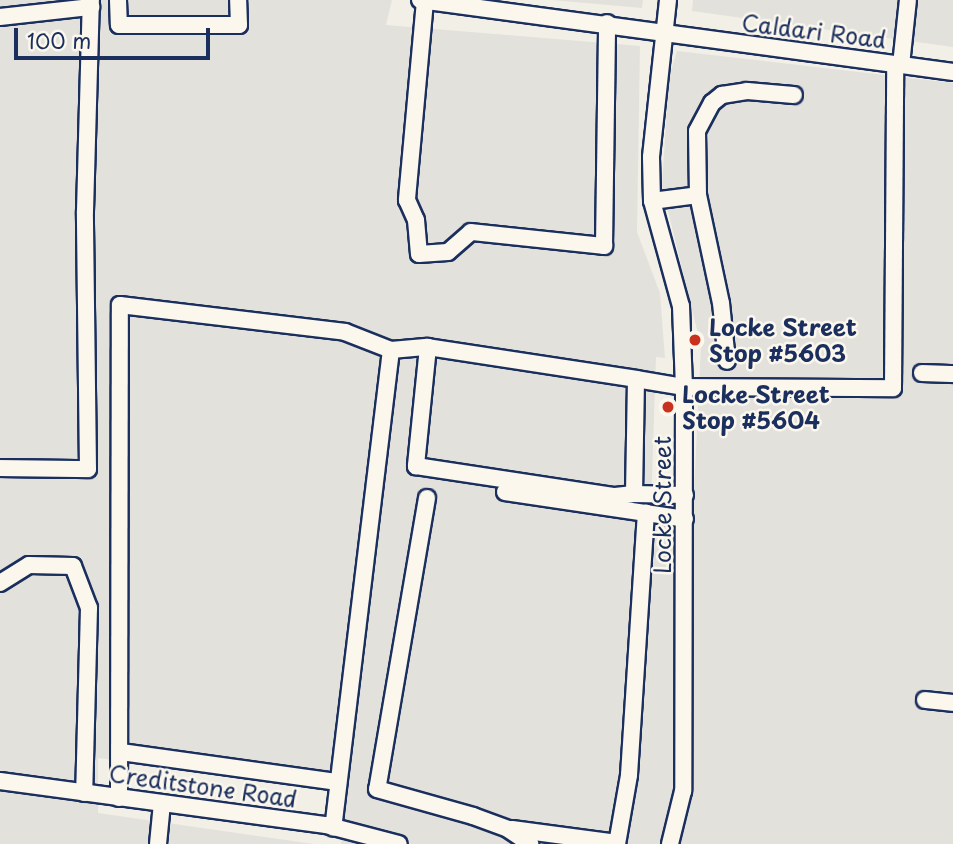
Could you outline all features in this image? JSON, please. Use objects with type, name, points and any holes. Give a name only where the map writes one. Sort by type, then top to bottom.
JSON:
[{"type":"street","points":[[118,0],[119,25],[239,25],[238,0]]},
{"type":"street","name":"Caldari Road","points":[[420,0],[495,4],[607,23],[953,72]]},
{"type":"street","name":"Locke Street","points":[[668,0],[651,157],[652,201],[681,306],[684,387],[683,791],[670,844]]},
{"type":"street","points":[[119,797],[120,305],[345,332],[391,350],[428,347],[684,387],[892,388],[898,64],[908,0]]},
{"type":"street","points":[[425,1],[407,200],[416,220],[419,254],[448,252],[471,232],[604,246],[607,23]]},
{"type":"street","points":[[0,17],[91,4],[85,211],[88,469],[0,468]]},
{"type":"street","points":[[727,360],[721,303],[698,195],[697,131],[712,103],[722,95],[747,90],[794,95]]},
{"type":"street","points":[[652,201],[698,195]]},
{"type":"street","points":[[428,347],[416,466],[615,496],[685,495]]},
{"type":"street","points":[[333,827],[391,350]]},
{"type":"street","points":[[922,373],[953,374]]},
{"type":"street","points":[[634,494],[636,379]]},
{"type":"street","points":[[505,492],[685,519]]},
{"type":"street","points":[[427,498],[377,789],[509,829],[617,844],[629,775],[646,513]]},
{"type":"street","points":[[0,583],[29,565],[73,566],[89,608],[84,793]]},
{"type":"street","points":[[925,700],[953,703]]},
{"type":"street","points":[[121,752],[338,782]]},
{"type":"street","name":"Creditstone Road","points":[[0,781],[333,827],[399,844]]},
{"type":"street","points":[[158,844],[162,803]]},
{"type":"street","points":[[509,829],[530,844]]},
{"type":"shaded area","points":[[0,0],[392,0],[386,25],[640,46],[637,232],[660,293],[665,358],[656,357],[651,506],[693,513],[701,346],[662,186],[669,77],[677,51],[953,83],[953,844],[341,844],[348,790],[98,758],[98,813],[314,844],[0,844]]},
{"type":"shaded area","points":[[552,0],[643,0],[642,8]]},
{"type":"shaded area","points":[[693,0],[953,0],[953,47],[692,11]]},
{"type":"place","name":"Locke Street Stop #5603","points":[[695,340]]},
{"type":"place","name":"Locke Street Stop #5604","points":[[668,407]]}]
